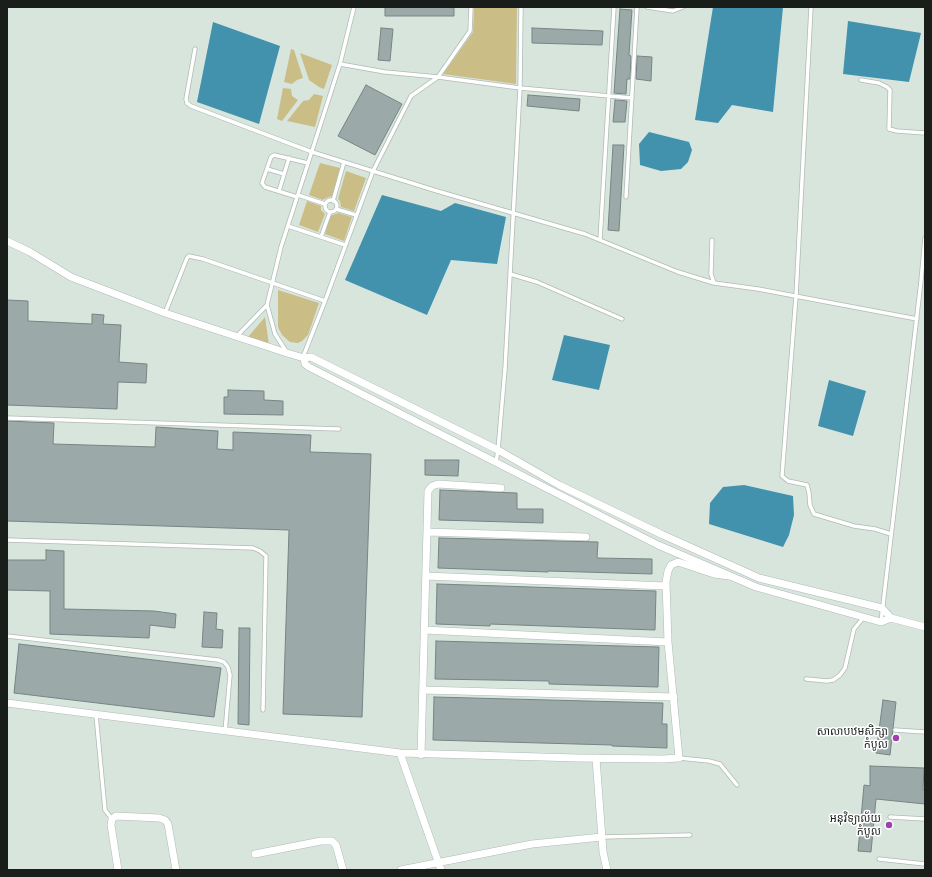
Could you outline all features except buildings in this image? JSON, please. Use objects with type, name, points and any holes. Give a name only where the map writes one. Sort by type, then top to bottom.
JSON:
[{"type":"street","points":[[7,241],[30,252],[71,277],[165,313],[303,358],[311,357],[498,450],[559,485],[663,535],[760,578],[882,608],[891,618],[925,627]]},
{"type":"street","points":[[303,358],[305,364],[309,367],[658,545],[756,587],[881,622],[891,618]]},
{"type":"street","points":[[421,755],[428,491],[432,486],[438,484],[501,488]]},
{"type":"street","points":[[427,532],[586,537]]},
{"type":"street","points":[[658,545],[663,535]]},
{"type":"street","points":[[7,703],[225,732],[421,755],[679,758],[668,642],[666,586],[668,571],[672,565],[678,562],[714,574],[729,576]]},
{"type":"street","points":[[426,576],[666,586]]},
{"type":"street","points":[[424,630],[668,642]]},
{"type":"street","points":[[423,690],[674,698]]},
{"type":"street","points":[[400,753],[441,870]]},
{"type":"street","points":[[596,758],[603,852],[607,870]]},
{"type":"street","points":[[118,870],[111,826],[112,819],[116,816],[159,818],[166,820],[176,870]]},
{"type":"street","points":[[401,870],[532,844],[602,837]]},
{"type":"street","points":[[255,854],[321,841],[332,841],[336,845],[343,870]]},
{"type":"lane","points":[[287,353],[275,334],[267,305],[281,247],[340,64],[354,7]]},
{"type":"lane","points":[[303,358],[373,171],[411,96],[438,77],[470,31],[471,7]]},
{"type":"lane","points":[[496,462],[505,369],[514,213],[520,88],[521,7]]},
{"type":"lane","points":[[600,240],[614,7]]},
{"type":"lane","points":[[626,197],[637,7]]},
{"type":"lane","points":[[647,7],[673,11],[683,7]]},
{"type":"lane","points":[[811,7],[796,296],[782,476],[788,481],[807,485],[810,493],[810,505],[814,514],[854,526],[875,529],[891,534]]},
{"type":"lane","points":[[195,49],[186,99],[187,103],[191,106],[312,152],[585,234],[678,272],[714,283],[758,288],[917,319]]},
{"type":"lane","points":[[340,64],[385,72],[438,77],[520,88],[632,98]]},
{"type":"lane","points":[[861,80],[879,83],[890,90],[889,129],[925,133]]},
{"type":"lane","points":[[308,164],[274,155],[272,156],[262,183],[263,186],[279,192],[325,204],[329,201],[333,201]]},
{"type":"lane","points":[[279,192],[289,158]]},
{"type":"lane","points":[[333,201],[344,162]]},
{"type":"lane","points":[[267,169],[284,174]]},
{"type":"lane","points":[[333,201],[337,205],[336,209]]},
{"type":"lane","points":[[325,204],[325,209],[330,212]]},
{"type":"lane","points":[[321,237],[330,212],[333,212],[336,209],[356,215]]},
{"type":"lane","points":[[288,226],[345,245]]},
{"type":"lane","points":[[881,622],[917,319],[925,238]]},
{"type":"lane","points":[[712,240],[712,274],[714,283]]},
{"type":"lane","points":[[165,313],[189,256],[203,259],[325,301]]},
{"type":"lane","points":[[510,274],[537,282],[622,319]]},
{"type":"lane","points":[[236,336],[267,305]]},
{"type":"lane","points":[[7,418],[339,429]]},
{"type":"lane","points":[[7,540],[253,548],[260,551],[266,556],[263,710]]},
{"type":"lane","points":[[806,679],[827,681],[836,679],[840,675],[845,668],[854,629],[864,618]]},
{"type":"lane","points":[[7,636],[218,660],[224,662],[228,667],[230,675],[225,732]]},
{"type":"lane","points":[[96,715],[105,810],[112,819]]},
{"type":"lane","points":[[895,730],[925,732]]},
{"type":"lane","points":[[679,758],[709,761],[720,764],[737,785]]},
{"type":"lane","points":[[890,816],[925,820]]},
{"type":"lane","points":[[602,837],[690,835]]},
{"type":"lane","points":[[879,859],[925,864]]},
{"type":"shaded area","points":[[474,7],[517,7],[516,84],[443,74],[473,32]]},
{"type":"shaded area","points":[[291,49],[294,50],[303,78],[292,84],[284,82]]},
{"type":"shaded area","points":[[300,53],[332,65],[324,89],[309,80]]},
{"type":"shaded area","points":[[283,88],[291,89],[292,96],[298,100],[282,121],[277,119]]},
{"type":"shaded area","points":[[314,94],[323,96],[315,127],[287,121],[303,101],[309,100]]},
{"type":"shaded area","points":[[320,163],[340,168],[332,196],[323,200],[309,195]]},
{"type":"shaded area","points":[[346,171],[366,178],[354,211],[341,207],[338,199]]},
{"type":"shaded area","points":[[307,201],[321,206],[321,210],[325,214],[318,232],[299,225]]},
{"type":"shaded area","points":[[338,213],[352,217],[344,241],[325,234],[330,216]]},
{"type":"shaded area","points":[[278,290],[319,303],[308,335],[298,343],[290,342],[282,335],[278,327]]},
{"type":"shaded area","points":[[265,317],[269,345],[248,337]]},
{"type":"water","points":[[713,7],[783,7],[773,112],[732,105],[718,123],[695,120]]},
{"type":"water","points":[[848,21],[921,33],[909,82],[843,74]]},
{"type":"water","points":[[213,22],[280,46],[259,124],[197,102]]},
{"type":"water","points":[[649,132],[689,142],[692,150],[688,162],[681,169],[661,171],[640,165],[639,144]]},
{"type":"water","points":[[382,195],[441,211],[455,203],[506,217],[497,264],[451,260],[427,315],[345,280]]},
{"type":"water","points":[[564,335],[610,345],[599,390],[552,380]]},
{"type":"water","points":[[829,380],[866,391],[853,436],[818,426]]},
{"type":"water","points":[[744,485],[793,496],[794,515],[789,535],[783,547],[709,524],[710,503],[723,487]]},
{"type":"place","name":"សាលាបឋមសិក្សា កំបូល","points":[[896,738]]},
{"type":"place","name":"អនុវិទ្យាល័យ កំបូល","points":[[889,825]]}]
